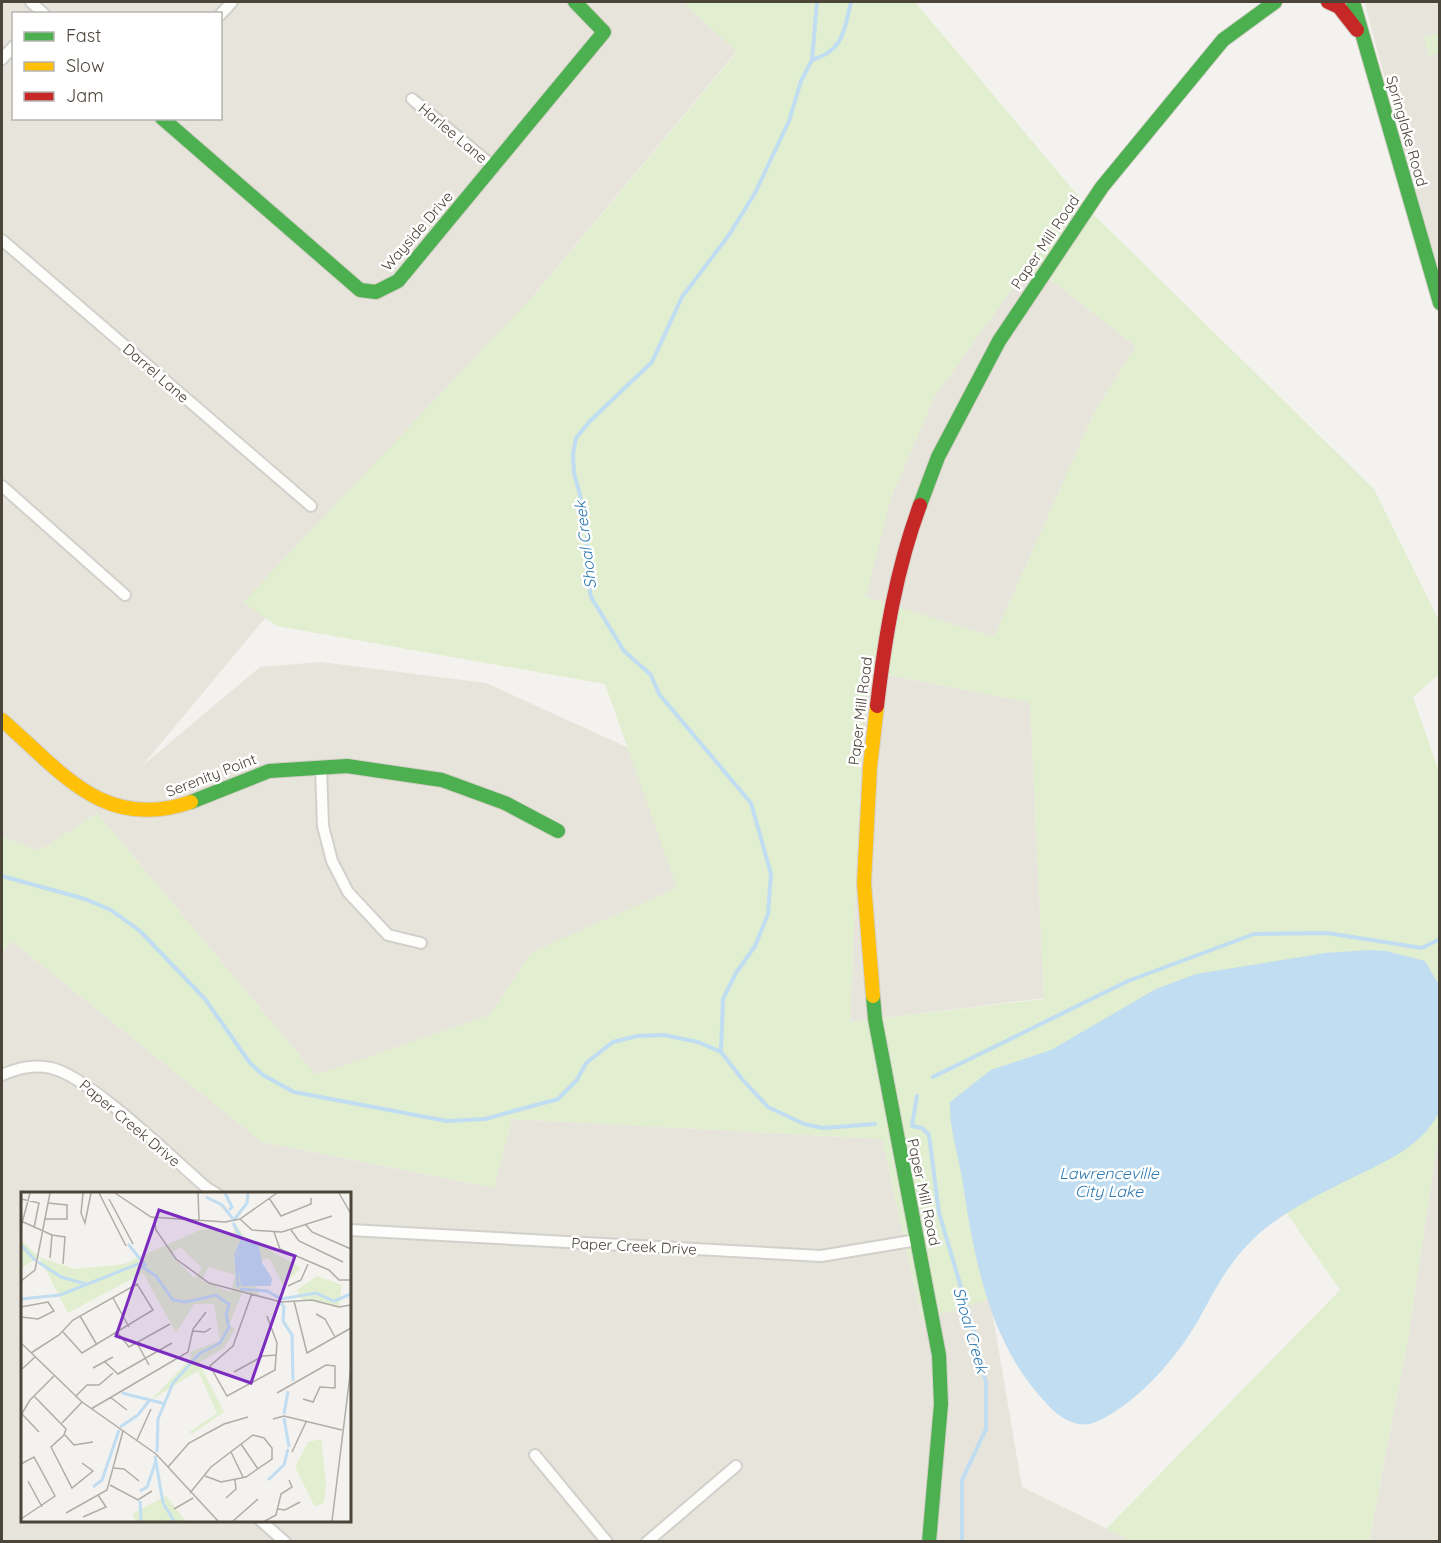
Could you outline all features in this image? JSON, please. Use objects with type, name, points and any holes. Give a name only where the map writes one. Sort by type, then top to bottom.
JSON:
[{"type":"street","name":"Wayside Drive","points":[[164,120],[360,290],[376,292],[398,281],[604,32],[575,2]]},
{"type":"street","name":"Paper Mill Road","points":[[929,1542],[941,1404],[939,1355],[875,1019],[864,883],[870,767],[878,697],[885,640],[904,549],[938,457],[999,341],[1102,187],[1223,40],[1275,2]]},
{"type":"street","points":[[1328,2],[1339,7],[1361,35]]},
{"type":"street","name":"Springlake Road","points":[[1353,2],[1440,303]]},
{"type":"street","name":"Harlee Lane","points":[[412,99],[494,167]]},
{"type":"street","name":"Darrel Lane","points":[[3,243],[311,506]]},
{"type":"street","points":[[2,486],[125,595]]},
{"type":"street","name":"Serenity Point","points":[[2,720],[89,796],[126,810],[168,810],[228,789],[269,771],[347,766],[442,780],[505,803],[558,831]]},
{"type":"street","points":[[321,767],[323,826],[332,861],[348,892],[388,935],[421,943]]},
{"type":"street","name":"Paper Creek Drive","points":[[2,1074],[26,1066],[51,1068],[81,1081],[214,1192]]},
{"type":"street","name":"Paper Creek Drive","points":[[351,1230],[821,1256],[917,1240]]},
{"type":"street","points":[[535,1455],[607,1542]]},
{"type":"street","points":[[647,1542],[736,1466]]},
{"type":"street","points":[[261,1522],[285,1542]]},
{"type":"shaded area","points":[[2,2],[683,2],[737,51],[142,766],[260,667],[321,662],[486,683],[655,760],[677,888],[532,952],[490,1015],[316,1075],[97,813],[39,851],[2,837]]},
{"type":"shaded area","points":[[1439,2],[1439,282],[1365,4]]},
{"type":"shaded area","points":[[1027,268],[1048,278],[1136,346],[1095,411],[994,637],[865,597],[891,498],[935,396]]},
{"type":"shaded area","points":[[865,671],[1030,702],[1044,998],[850,1022]]},
{"type":"shaded area","points":[[12,941],[262,1142],[494,1188],[512,1119],[882,1139],[922,1320],[990,1299],[1022,1487],[1132,1541],[2,1541],[2,952]]},
{"type":"shaded area","points":[[1439,1132],[1439,1541],[1369,1542],[1408,1339]]},
{"type":"green space","points":[[683,2],[915,2],[1096,217],[1374,489],[1439,621],[1439,674],[1413,697],[1439,772],[1439,1132],[1408,1339],[1369,1541],[1132,1541],[1106,1529],[1340,1290],[1214,1108],[990,1299],[922,1320],[882,1139],[512,1119],[494,1188],[262,1142],[12,941],[2,952],[2,837],[39,851],[97,813],[316,1075],[490,1015],[532,952],[677,888],[605,684],[277,626],[243,602],[536,293],[737,52]],"holes":[[[1027,268],[1048,278],[1136,346],[1095,411],[994,637],[866,597],[891,498],[935,396]],[[865,671],[1030,702],[1044,999],[850,1022]]]},
{"type":"green space","points":[[1439,33],[1439,53],[1429,56],[1424,37]]},
{"type":"water","name":"Lawrenceville City Lake","points":[[1386,951],[1425,961],[1439,985],[1440,1110],[1432,1125],[1421,1137],[1395,1156],[1307,1201],[1262,1231],[1242,1251],[1226,1272],[1190,1334],[1156,1377],[1128,1402],[1098,1421],[1083,1425],[1070,1422],[1047,1404],[1027,1380],[1011,1355],[987,1298],[972,1239],[952,1131],[950,1102],[991,1070],[1051,1050],[1156,989],[1196,974],[1325,953]]},
{"type":"waterway","name":"Shoal Creek","points":[[817,2],[812,60],[801,81],[789,121],[755,193],[729,235],[682,297],[652,362],[590,421],[576,438],[573,454],[574,473],[587,535],[586,569],[591,597],[624,651],[651,675],[659,694],[751,803],[771,874],[768,914],[755,946],[736,973],[723,999],[721,1052],[768,1107],[804,1124],[823,1128],[875,1124]]},
{"type":"waterway","points":[[812,60],[823,56],[837,45],[844,30],[851,2]]},
{"type":"waterway","points":[[2,876],[85,899],[111,910],[140,931],[205,999],[250,1063],[263,1075],[294,1092],[447,1121],[485,1119],[558,1099],[577,1080],[586,1063],[613,1042],[637,1036],[664,1035],[698,1042],[721,1052]]},
{"type":"waterway","points":[[933,1077],[1128,981],[1254,934],[1327,933],[1422,948],[1440,939]]},
{"type":"waterway","name":"Shoal Creek","points":[[917,1096],[912,1126],[922,1128],[929,1135],[939,1213],[977,1341],[986,1383],[986,1429],[962,1480],[962,1542]]},
{"type":"traffic: fast","points":[[164,120],[360,290],[376,292],[398,281],[604,32],[575,2]]},
{"type":"traffic: fast","points":[[920,505],[938,457],[999,341],[1102,187],[1223,40],[1275,2]]},
{"type":"traffic: fast","points":[[1353,2],[1440,303]]},
{"type":"traffic: fast","points":[[191,802],[269,771],[347,766],[442,780],[505,803],[558,831]]},
{"type":"traffic: fast","points":[[873,996],[875,1019],[939,1355],[941,1404],[929,1542]]},
{"type":"traffic: slow","points":[[873,996],[864,883],[870,767],[877,706]]},
{"type":"traffic: slow","points":[[2,720],[65,777],[86,792],[109,803],[133,809],[160,809],[191,802]]},
{"type":"traffic: jam","points":[[1328,2],[1339,7],[1357,30]]},
{"type":"traffic: jam","points":[[877,706],[892,604],[904,554],[920,505]]}]
